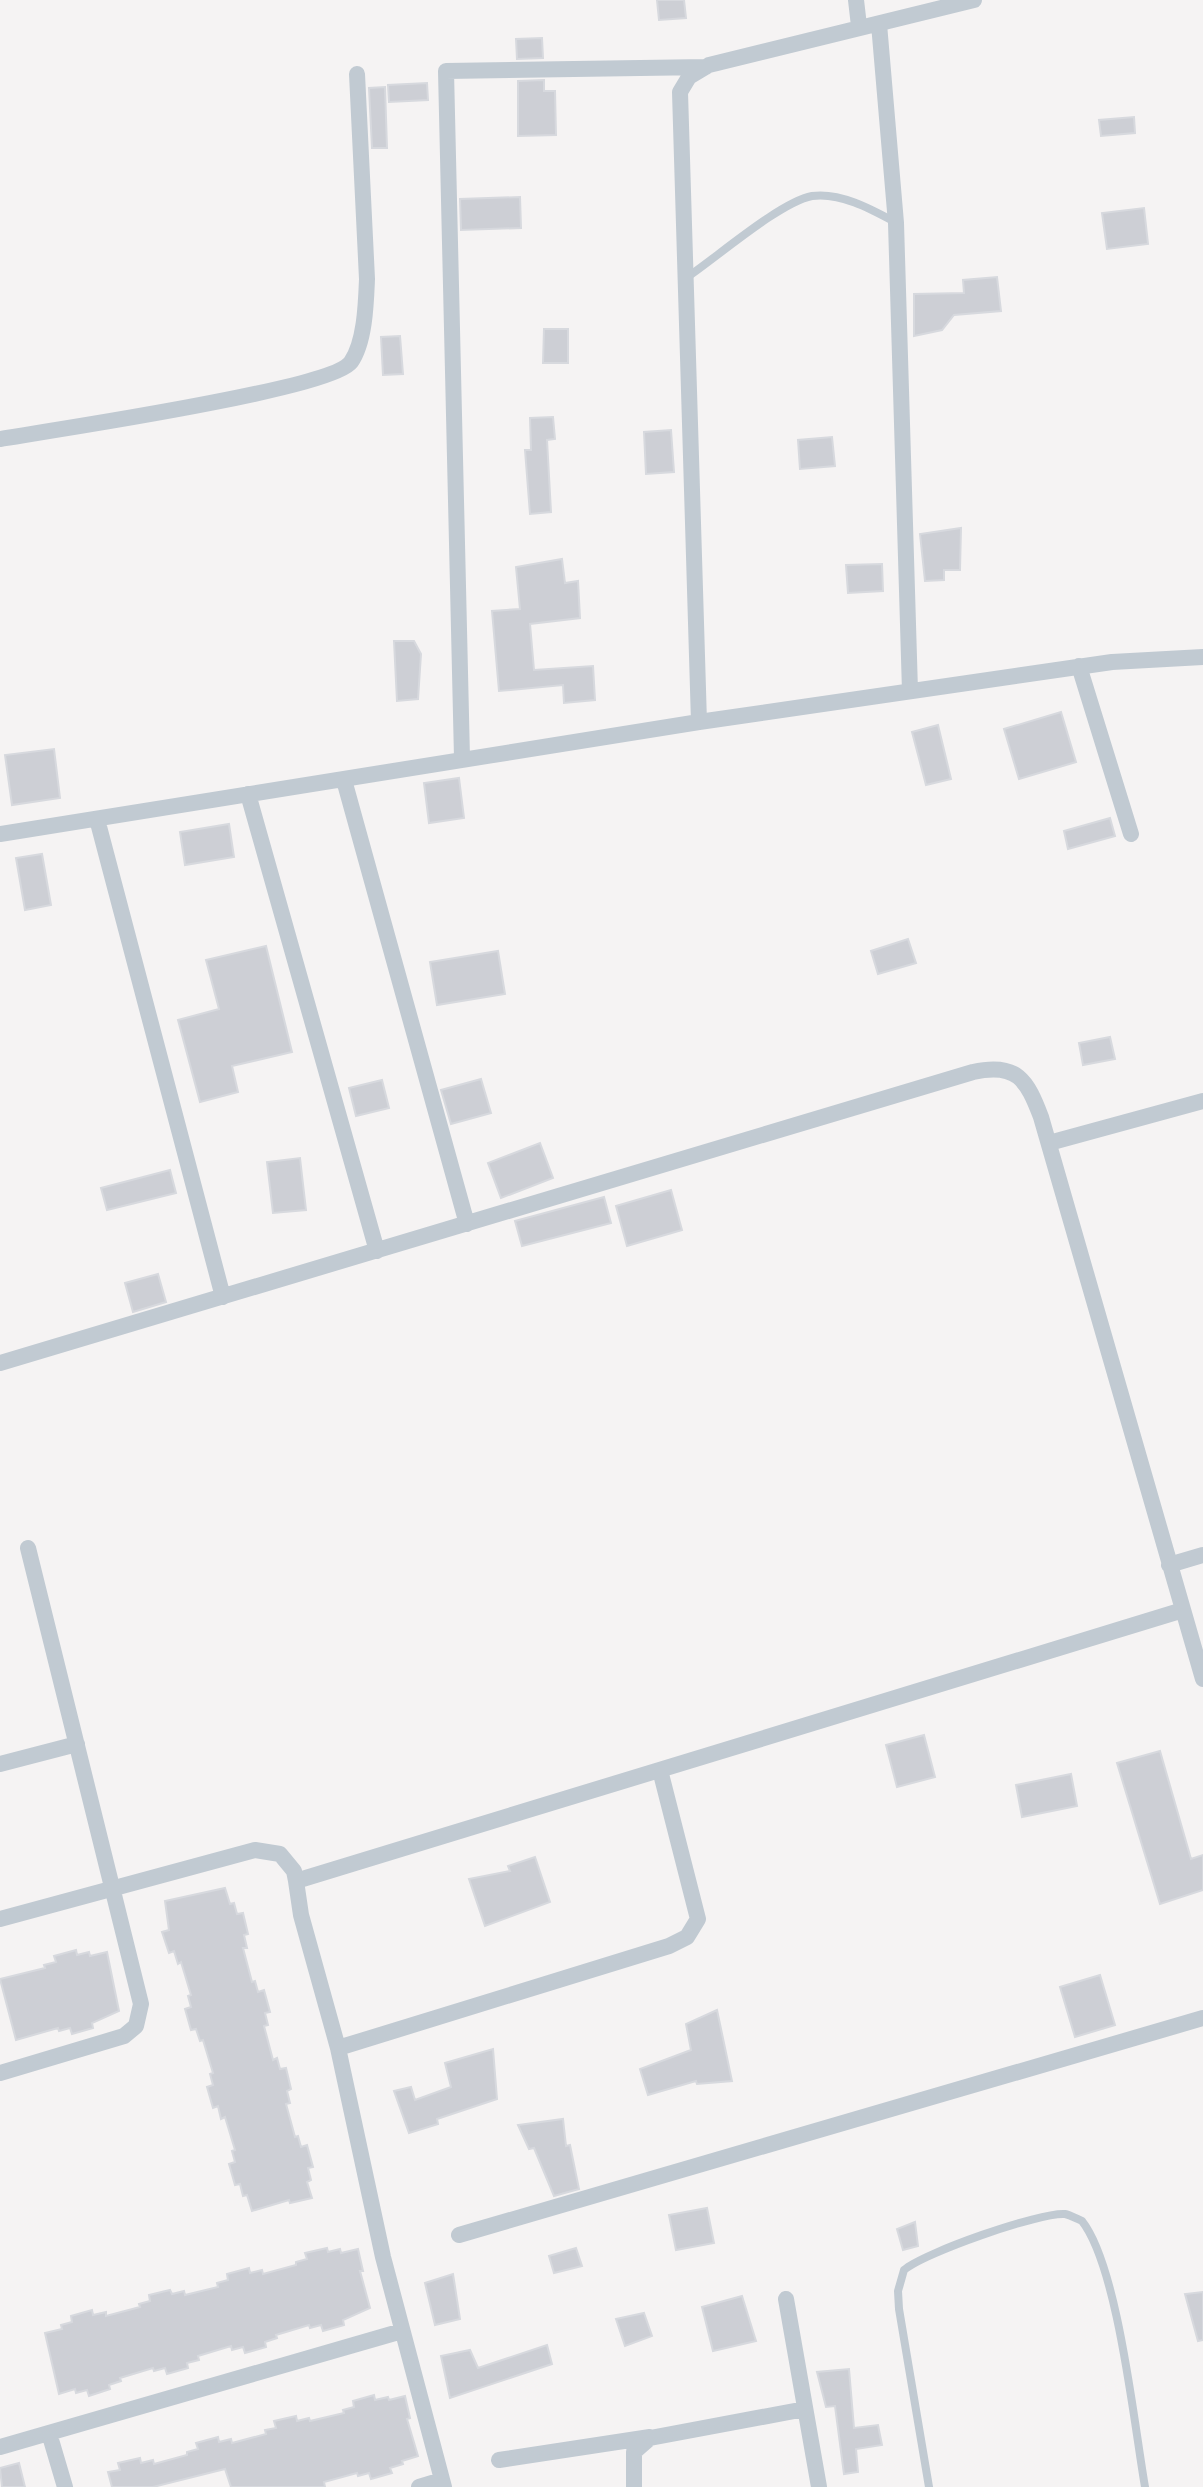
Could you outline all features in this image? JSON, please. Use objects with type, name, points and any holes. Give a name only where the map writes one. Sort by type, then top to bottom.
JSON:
[{"type":"street","points":[[856,0],[859,26]]},
{"type":"street","points":[[462,758],[446,71],[706,67],[859,26],[879,24],[974,0]]},
{"type":"street","points":[[879,24],[896,223],[910,691]]},
{"type":"street","points":[[699,722],[680,92],[689,77],[706,67]]},
{"type":"street","points":[[0,439],[266,390],[319,378],[342,370],[352,362],[365,306],[367,279],[357,74]]},
{"type":"street","points":[[0,834],[344,780],[462,758],[1079,666],[1203,657]]},
{"type":"street","points":[[1079,666],[1131,834]]},
{"type":"street","points":[[344,780],[467,1224]]},
{"type":"street","points":[[248,794],[377,1251]]},
{"type":"street","points":[[97,819],[223,1297]]},
{"type":"street","points":[[0,1363],[990,1068],[1019,1075],[1049,1143],[1203,1679]]},
{"type":"street","points":[[1049,1143],[1203,1101]]},
{"type":"street","points":[[0,2073],[124,2036],[136,2026],[140,2015],[139,1994],[28,1548]]},
{"type":"street","points":[[1169,1565],[1203,1555]]},
{"type":"street","points":[[296,1881],[1183,1610]]},
{"type":"street","points":[[0,1764],[77,1744]]},
{"type":"street","points":[[338,2048],[669,1946],[687,1937],[698,1919],[660,1770]]},
{"type":"street","points":[[0,1919],[255,1850],[280,1854],[294,1871],[301,1915],[338,2048],[402,2331],[443,2484],[419,2487]]},
{"type":"street","points":[[459,2235],[1203,2018]]},
{"type":"street","points":[[786,2299],[819,2487]]},
{"type":"street","points":[[0,2447],[402,2331]]},
{"type":"street","points":[[499,2460],[805,2409]]},
{"type":"street","points":[[49,2433],[65,2487]]},
{"type":"street","points":[[634,2487],[634,2452],[643,2442],[659,2435]]},
{"type":"lane","points":[[686,278],[787,207],[814,196],[852,202],[896,223]]},
{"type":"lane","points":[[929,2487],[899,2309],[898,2291],[904,2270],[955,2246],[1040,2217],[1065,2214],[1082,2221],[1100,2257],[1119,2331],[1145,2487]]},
{"type":"building","points":[[657,0],[684,0],[686,18],[659,20]]},
{"type":"building","points":[[542,38],[543,58],[517,59],[516,39]]},
{"type":"building","points":[[544,80],[544,91],[555,91],[556,135],[518,136],[518,81]]},
{"type":"building","points":[[427,83],[428,100],[389,102],[388,85]]},
{"type":"building","points":[[385,87],[387,148],[372,148],[369,88]]},
{"type":"building","points":[[1134,117],[1135,133],[1101,136],[1099,120]]},
{"type":"building","points":[[520,197],[521,228],[461,230],[460,199]]},
{"type":"building","points":[[1144,208],[1148,244],[1107,249],[1102,213]]},
{"type":"building","points":[[997,277],[1001,311],[954,315],[942,330],[914,336],[914,294],[964,293],[963,280]]},
{"type":"building","points":[[544,329],[568,329],[568,363],[543,363]]},
{"type":"building","points":[[400,336],[403,374],[383,375],[381,337]]},
{"type":"building","points":[[553,417],[555,439],[547,440],[551,512],[530,514],[525,450],[531,450],[530,418]]},
{"type":"building","points":[[671,430],[674,472],[646,474],[644,432]]},
{"type":"building","points":[[832,437],[835,466],[800,469],[798,440]]},
{"type":"building","points":[[961,528],[960,570],[944,570],[944,580],[925,581],[920,534]]},
{"type":"building","points":[[562,559],[565,583],[578,581],[580,618],[530,624],[534,670],[593,666],[595,700],[564,703],[563,685],[499,691],[492,611],[520,609],[516,567]]},
{"type":"building","points":[[882,564],[883,591],[848,593],[846,565]]},
{"type":"building","points":[[394,641],[414,641],[421,654],[418,699],[397,701]]},
{"type":"building","points":[[1061,712],[1076,762],[1019,779],[1004,729]]},
{"type":"building","points":[[938,725],[951,779],[926,785],[912,732]]},
{"type":"building","points":[[54,749],[60,798],[12,805],[5,755]]},
{"type":"building","points":[[459,778],[464,818],[429,823],[424,783]]},
{"type":"building","points":[[1110,818],[1115,836],[1068,849],[1064,831]]},
{"type":"building","points":[[229,824],[234,857],[185,865],[180,832]]},
{"type":"building","points":[[42,854],[51,905],[25,910],[16,858]]},
{"type":"building","points":[[908,939],[916,963],[878,974],[871,951]]},
{"type":"building","points":[[266,946],[292,1052],[232,1066],[238,1092],[200,1102],[178,1020],[219,1009],[206,960]]},
{"type":"building","points":[[498,951],[505,994],[437,1005],[430,962]]},
{"type":"building","points":[[1110,1037],[1115,1059],[1083,1065],[1079,1043]]},
{"type":"building","points":[[481,1079],[491,1113],[451,1124],[441,1090]]},
{"type":"building","points":[[382,1080],[389,1108],[356,1116],[349,1088]]},
{"type":"building","points":[[540,1143],[553,1178],[501,1198],[488,1163]]},
{"type":"building","points":[[300,1158],[306,1210],[273,1213],[267,1162]]},
{"type":"building","points":[[170,1170],[176,1193],[107,1210],[101,1188]]},
{"type":"building","points":[[671,1190],[682,1230],[627,1246],[616,1206]]},
{"type":"building","points":[[604,1197],[611,1223],[522,1246],[515,1221]]},
{"type":"building","points":[[158,1274],[166,1302],[133,1312],[125,1283]]},
{"type":"building","points":[[924,1735],[935,1777],[897,1787],[886,1745]]},
{"type":"building","points":[[1160,1751],[1191,1859],[1203,1855],[1203,1890],[1160,1904],[1117,1763]]},
{"type":"building","points":[[1071,1774],[1077,1806],[1022,1817],[1016,1785]]},
{"type":"building","points":[[535,1857],[550,1902],[485,1926],[469,1879],[510,1871],[508,1866]]},
{"type":"building","points":[[225,1888],[237,1914],[243,1913],[248,1934],[244,1935],[247,1948],[243,1948],[252,1982],[255,1981],[258,1992],[264,1990],[270,2012],[265,2013],[268,2025],[264,2026],[273,2060],[277,2058],[280,2069],[286,2068],[291,2089],[287,2091],[290,2103],[286,2104],[295,2137],[298,2136],[301,2147],[307,2145],[313,2167],[308,2168],[311,2180],[307,2182],[312,2198],[290,2203],[289,2200],[252,2211],[240,2184],[235,2185],[229,2164],[235,2162],[232,2151],[235,2150],[225,2117],[221,2119],[218,2106],[213,2108],[207,2087],[213,2085],[210,2074],[213,2073],[203,2040],[200,2041],[196,2029],[191,2030],[185,2009],[191,2007],[188,1996],[191,1995],[181,1962],[178,1964],[174,1951],[169,1953],[162,1932],[169,1930],[165,1901]]},
{"type":"building","points":[[76,1950],[77,1955],[89,1952],[90,1956],[107,1952],[119,2011],[92,2023],[93,2028],[72,2034],[70,2028],[59,2031],[58,2028],[16,2040],[0,1979],[45,1968],[44,1965],[56,1962],[54,1956]]},
{"type":"building","points":[[1100,1975],[1115,2025],[1075,2037],[1060,1987]]},
{"type":"building","points":[[717,2010],[732,2081],[697,2084],[696,2081],[648,2095],[640,2069],[691,2050],[686,2024]]},
{"type":"building","points":[[493,2049],[497,2099],[437,2119],[438,2124],[409,2133],[394,2091],[411,2087],[415,2100],[451,2087],[445,2063]]},
{"type":"building","points":[[563,2119],[566,2146],[570,2145],[579,2189],[554,2196],[534,2148],[529,2149],[518,2125]]},
{"type":"building","points":[[707,2208],[714,2243],[676,2250],[669,2215]]},
{"type":"building","points":[[915,2222],[918,2246],[903,2250],[897,2229]]},
{"type":"building","points":[[327,2248],[328,2252],[340,2249],[341,2253],[358,2249],[363,2271],[360,2271],[370,2308],[343,2320],[344,2325],[323,2331],[321,2325],[310,2328],[309,2325],[276,2335],[277,2338],[265,2342],[266,2347],[245,2353],[243,2347],[232,2350],[231,2346],[198,2356],[199,2360],[187,2363],[188,2368],[167,2374],[165,2368],[154,2371],[153,2368],[120,2378],[121,2381],[109,2385],[110,2389],[89,2396],[87,2390],[76,2393],[75,2389],[59,2394],[45,2333],[62,2329],[61,2325],[72,2322],[71,2316],[92,2310],[93,2315],[106,2312],[106,2316],[140,2307],[139,2304],[150,2301],[149,2295],[170,2290],[172,2294],[184,2291],[185,2295],[218,2287],[217,2283],[228,2280],[227,2274],[249,2268],[250,2273],[262,2270],[263,2274],[296,2265],[296,2262],[307,2259],[305,2253]]},
{"type":"building","points":[[576,2248],[582,2266],[554,2273],[549,2256]]},
{"type":"building","points":[[453,2274],[460,2319],[435,2325],[425,2283]]},
{"type":"building","points":[[1203,2292],[1203,2340],[1198,2341],[1185,2294]]},
{"type":"building","points":[[742,2296],[756,2341],[713,2351],[702,2307]]},
{"type":"building","points":[[644,2313],[652,2336],[625,2346],[616,2319]]},
{"type":"building","points":[[547,2345],[552,2364],[450,2398],[441,2356],[470,2350],[478,2368]]},
{"type":"building","points":[[849,2369],[854,2428],[878,2425],[882,2445],[856,2449],[858,2472],[844,2474],[835,2406],[826,2407],[817,2372]]},
{"type":"building","points":[[374,2395],[375,2400],[405,2396],[410,2418],[407,2419],[418,2456],[390,2468],[392,2473],[371,2479],[369,2473],[358,2476],[357,2473],[324,2482],[325,2487],[231,2487],[225,2469],[153,2487],[112,2487],[108,2472],[120,2470],[118,2463],[140,2458],[141,2463],[153,2460],[154,2464],[187,2455],[187,2452],[198,2449],[196,2443],[218,2437],[219,2442],[231,2439],[232,2443],[266,2434],[265,2430],[276,2428],[274,2421],[296,2416],[297,2421],[309,2418],[310,2421],[344,2413],[343,2410],[354,2407],[353,2401]]},
{"type":"building","points":[[19,2463],[25,2487],[2,2487],[0,2468]]}]
